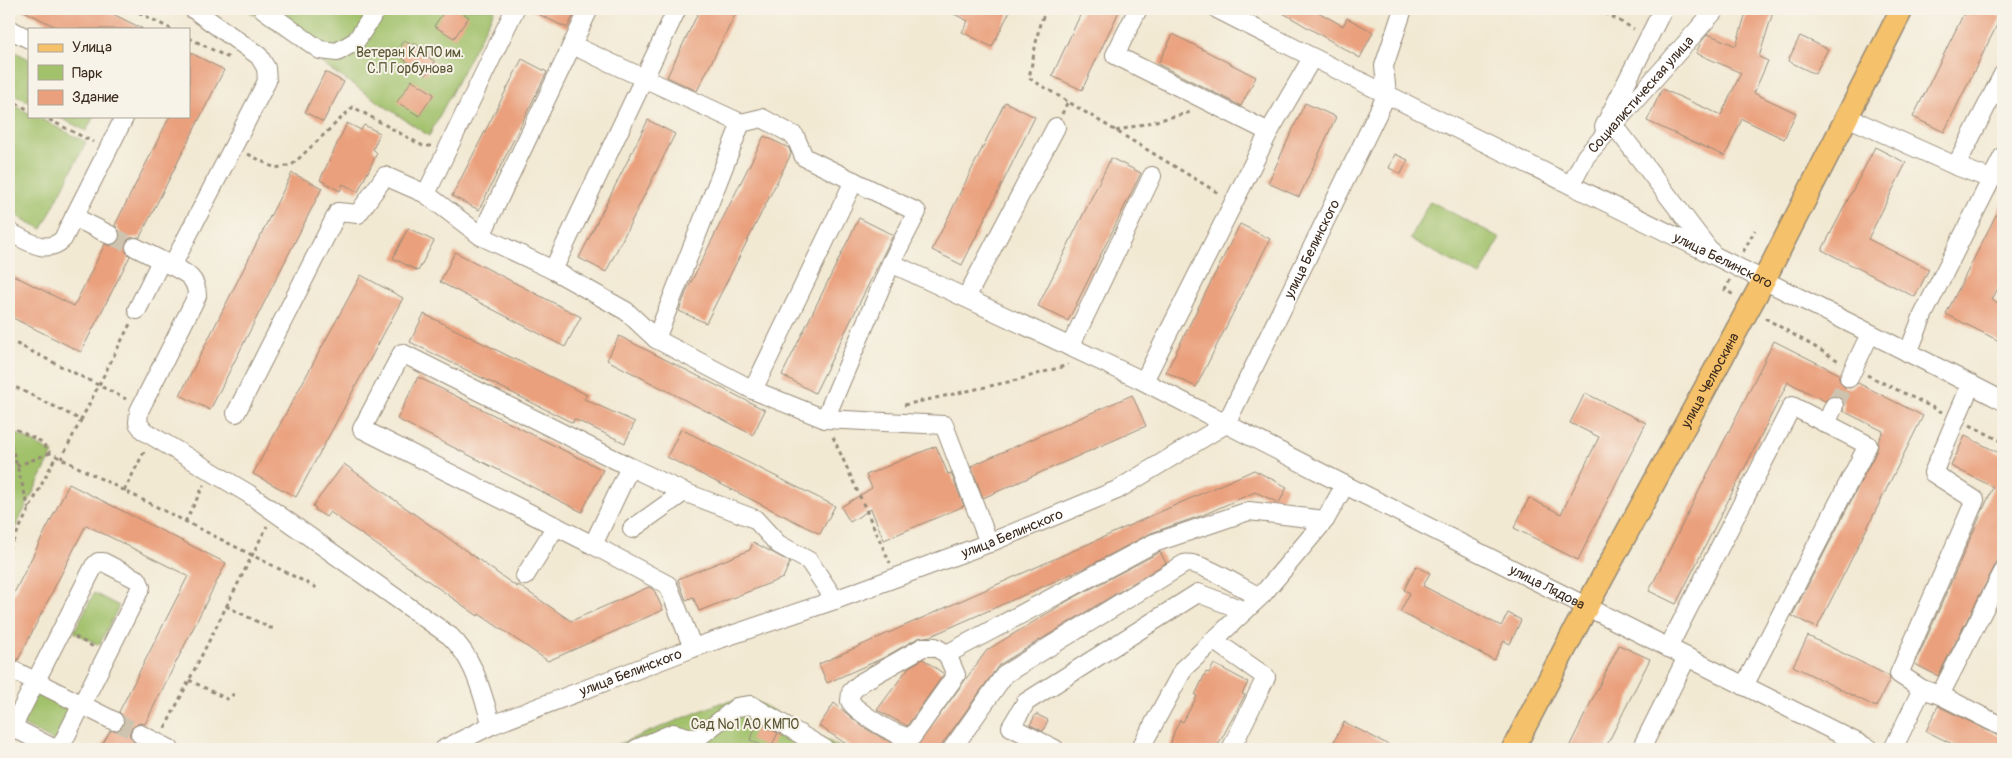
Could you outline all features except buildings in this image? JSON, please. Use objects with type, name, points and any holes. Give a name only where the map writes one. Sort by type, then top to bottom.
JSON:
[{"type":"main road","name":"улица Челюскина","points":[[1519,746],[1587,607],[1764,280],[1902,9]]},
{"type":"street","points":[[137,310],[234,147],[264,89],[267,77],[266,68],[259,56],[193,9]]},
{"type":"street","points":[[263,9],[320,50],[337,52],[356,41],[378,9]]},
{"type":"street","points":[[426,194],[515,9]]},
{"type":"street","points":[[481,236],[589,9]]},
{"type":"street","points":[[553,270],[677,9]]},
{"type":"street","points":[[1138,9],[1115,55],[1269,132]]},
{"type":"street","name":"улица Белинского","points":[[1217,9],[1312,58],[1736,266],[2003,401]]},
{"type":"street","points":[[1387,94],[1384,66],[1403,9]]},
{"type":"street","points":[[1594,148],[1664,9]]},
{"type":"street","name":"Социалистическая улица","points":[[1571,185],[1586,156],[1716,9]]},
{"type":"street","points":[[9,29],[28,38]]},
{"type":"street","points":[[572,45],[741,123],[762,118],[795,136],[804,157],[917,212],[891,263],[825,419]]},
{"type":"street","points":[[1144,382],[1269,132],[1312,58]]},
{"type":"street","points":[[1956,166],[2003,74]]},
{"type":"street","name":"улица Белинского","points":[[444,749],[492,725],[693,648],[896,578],[989,543],[1117,490],[1226,424],[1387,94]]},
{"type":"street","points":[[9,232],[36,245],[49,248],[63,239],[124,118]]},
{"type":"street","points":[[1847,118],[1990,179]]},
{"type":"street","points":[[656,339],[741,123]]},
{"type":"street","points":[[1614,125],[1713,255]]},
{"type":"street","points":[[966,298],[1056,127]]},
{"type":"street","points":[[1908,353],[1923,315],[2003,156]]},
{"type":"street","points":[[236,414],[338,212],[358,214],[385,176],[426,194],[481,236],[553,270],[626,311],[656,339],[753,390],[825,419],[944,425],[989,543]]},
{"type":"street","points":[[1070,347],[1152,176]]},
{"type":"street","points":[[753,390],[854,181]]},
{"type":"street","points":[[74,217],[110,235]]},
{"type":"street","points":[[135,247],[192,278],[197,288],[197,296],[141,407],[138,414],[138,423],[144,431],[241,488],[442,630],[456,642],[473,665],[492,725]]},
{"type":"street","name":"улица Лядова","points":[[891,263],[1144,382],[1870,749]]},
{"type":"street","points":[[1851,374],[1870,334]]},
{"type":"street","points":[[693,648],[668,585],[556,526],[362,429],[402,353],[630,467],[684,492],[755,519],[778,544],[809,562],[835,600]]},
{"type":"street","points":[[1971,384],[1933,473],[1975,500],[1899,674],[1922,689],[1940,695],[2003,727]]},
{"type":"street","points":[[1668,648],[1792,406],[1868,445],[1744,686]]},
{"type":"street","points":[[1826,424],[1834,406]]},
{"type":"street","points":[[593,545],[630,467]]},
{"type":"street","points":[[1140,749],[1184,668],[1259,597],[1325,520],[1345,485]]},
{"type":"street","points":[[632,528],[684,492]]},
{"type":"street","points":[[947,654],[1154,543],[1249,511],[1325,520]]},
{"type":"street","points":[[525,576],[556,526]]},
{"type":"street","points":[[98,562],[103,562],[138,580],[140,585],[62,744],[53,748],[18,730],[15,726],[15,720],[61,630],[94,566],[98,562]]},
{"type":"street","points":[[952,749],[1005,674],[1184,564],[1189,562],[1204,568],[1259,597]]},
{"type":"street","points":[[1940,695],[2003,572]]},
{"type":"street","points":[[1055,749],[1036,745],[1011,727],[1026,702],[1198,592],[1244,611]]},
{"type":"street","points":[[1213,640],[1266,677],[1231,749]]},
{"type":"street","points":[[924,646],[935,647],[947,654],[956,675],[912,737],[908,738],[892,732],[857,709],[850,701],[851,692],[862,682],[924,646]]},
{"type":"street","points":[[1641,749],[1687,657]]},
{"type":"street","points":[[13,670],[114,721]]},
{"type":"street","points":[[1893,749],[1922,689]]},
{"type":"street","points":[[636,749],[673,733],[690,744],[736,707],[752,705],[826,749]]},
{"type":"street","points":[[140,734],[163,746]]},
{"type":"path","points":[[132,9],[169,28]]},
{"type":"path","points":[[1047,9],[1040,23],[1030,78],[1234,202]]},
{"type":"path","points":[[1598,9],[1649,37]]},
{"type":"path","points":[[190,39],[232,60]]},
{"type":"path","points":[[9,100],[28,110]]},
{"type":"path","points":[[1116,131],[1217,106]]},
{"type":"path","points":[[234,147],[275,168],[292,165],[353,107],[423,146],[449,146]]},
{"type":"path","points":[[46,118],[108,150]]},
{"type":"path","points":[[1755,230],[1725,290],[1751,303],[1767,320],[1851,374],[1956,418],[2003,442]]},
{"type":"path","points":[[61,459],[137,310]]},
{"type":"path","points":[[9,340],[141,407]]},
{"type":"path","points":[[901,406],[1017,380],[1094,358]]},
{"type":"path","points":[[9,384],[81,420]]},
{"type":"path","points":[[825,419],[896,578]]},
{"type":"path","points":[[9,426],[42,442],[50,453],[61,459],[319,589]]},
{"type":"path","points":[[124,491],[152,436]]},
{"type":"path","points":[[9,437],[29,509]]},
{"type":"path","points":[[9,469],[50,453]]},
{"type":"path","points":[[9,549],[56,456]]},
{"type":"path","points":[[186,522],[211,471]]},
{"type":"path","points":[[163,746],[189,680],[274,512]]},
{"type":"path","points":[[226,606],[270,628],[275,628]]},
{"type":"path","points":[[61,630],[107,653]]},
{"type":"path","points":[[189,680],[227,698],[234,694]]},
{"type":"green space","name":"Ветеран КАПО им. С.П Горбунова","points":[[246,9],[495,9],[429,136]]},
{"type":"green space","points":[[9,49],[28,58],[28,102],[9,92]]},
{"type":"green space","points":[[9,103],[28,112],[28,118],[39,118],[86,142],[42,229],[9,212]]},
{"type":"green space","points":[[61,118],[93,118],[86,131]]},
{"type":"green space","points":[[1430,201],[1500,238],[1480,276],[1410,239]]},
{"type":"green space","points":[[10,430],[53,453],[9,540],[9,433]]},
{"type":"green space","points":[[94,593],[119,606],[99,645],[74,632]]},
{"type":"green space","points":[[40,688],[75,706],[56,742],[21,724]]},
{"type":"green space","name":"Сад №1 АО КМПО","points":[[750,698],[843,749],[607,749],[720,703]]},
{"type":"tunnel","points":[[110,235],[135,247]]},
{"type":"tunnel","points":[[1834,406],[1849,378]]},
{"type":"tunnel","points":[[114,721],[140,734]]}]
